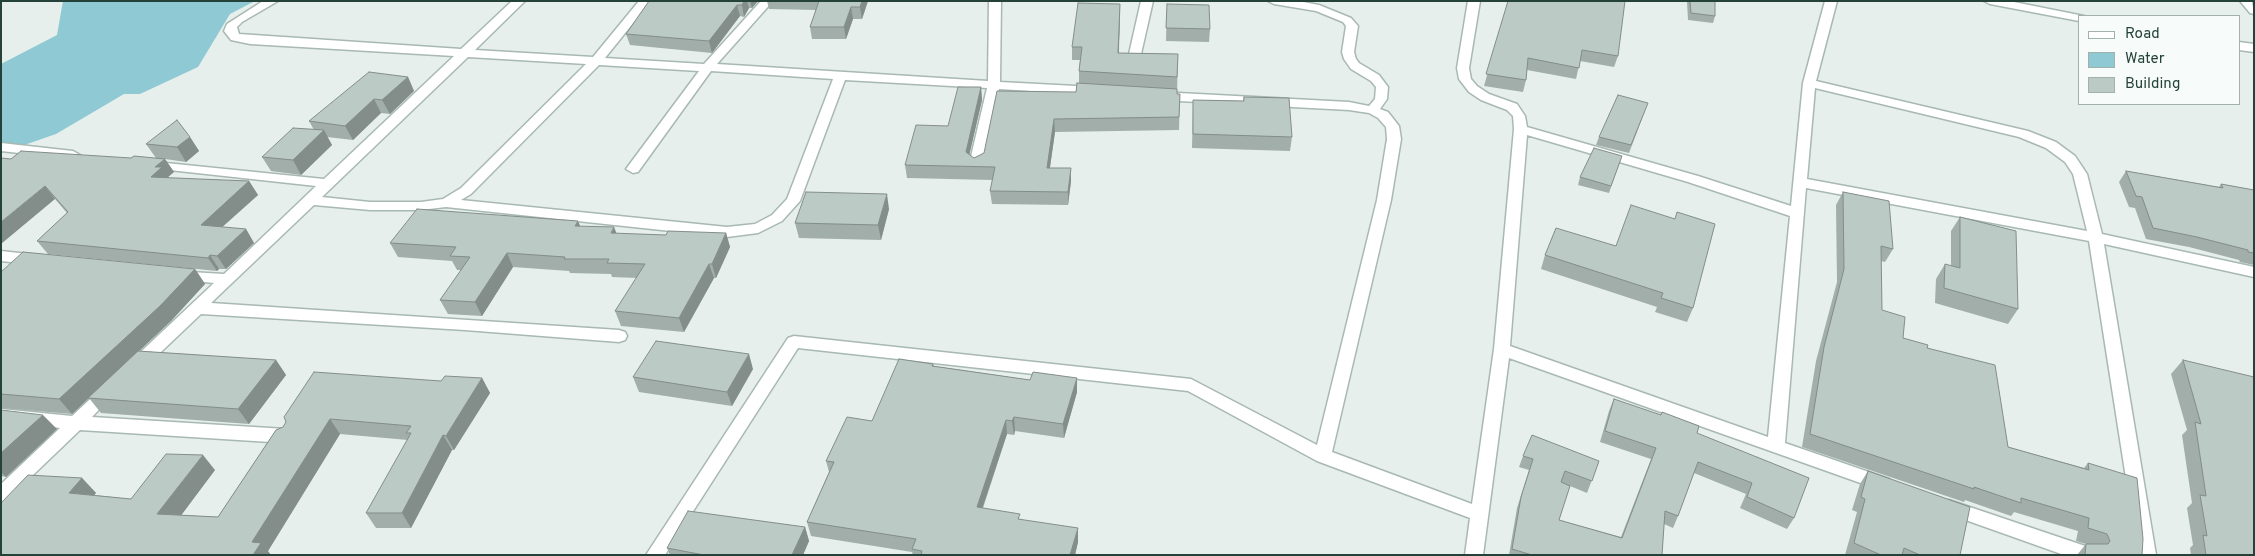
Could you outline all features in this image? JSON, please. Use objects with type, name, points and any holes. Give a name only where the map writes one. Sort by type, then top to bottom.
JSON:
[{"type":"street","points":[[272,1],[231,26],[230,31],[235,37],[250,40],[465,54],[1110,92]]},
{"type":"street","points":[[1,495],[519,1]]},
{"type":"street","points":[[446,203],[466,191],[489,170],[596,61],[645,1]]},
{"type":"street","points":[[633,169],[708,67],[767,1]]},
{"type":"street","points":[[976,165],[994,85],[995,1]]},
{"type":"street","points":[[1135,54],[1147,1]]},
{"type":"street","points":[[1274,1],[1319,8],[1341,17],[1352,26],[1348,52],[1350,59],[1355,66],[1375,78],[1382,86],[1381,99],[1372,110]]},
{"type":"street","points":[[1474,1],[1463,68],[1465,79],[1473,89],[1486,97],[1512,107],[1519,116],[1521,129],[1502,349],[1474,555]]},
{"type":"street","points":[[1776,447],[1809,83],[1832,1]]},
{"type":"street","points":[[1990,1],[2010,3],[2078,18]]},
{"type":"street","points":[[2246,1],[2254,11]]},
{"type":"street","points":[[2240,46],[2254,48]]},
{"type":"street","points":[[309,200],[370,206],[421,206],[446,203],[727,232],[758,228],[777,218],[792,201],[841,75]]},
{"type":"street","points":[[1809,83],[2023,134],[2051,145],[2070,159],[2080,174],[2096,237],[2147,555]]},
{"type":"street","points":[[1148,95],[1349,106],[1372,110],[1383,115],[1392,126],[1394,139],[1384,200],[1323,456]]},
{"type":"street","points":[[1521,129],[1693,179],[1797,213]]},
{"type":"street","points":[[1,147],[90,157]]},
{"type":"street","points":[[139,162],[326,183]]},
{"type":"street","points":[[1800,182],[2096,237],[2254,272]]},
{"type":"street","points":[[1,256],[50,261]]},
{"type":"street","points":[[167,273],[226,279]]},
{"type":"street","points":[[197,308],[465,324],[619,336]]},
{"type":"street","points":[[655,555],[794,342],[1191,385],[1323,456],[1479,514]]},
{"type":"street","points":[[1502,349],[1899,489]]},
{"type":"street","points":[[1,415],[77,423],[286,436]]},
{"type":"street","points":[[1936,502],[2087,555]]},
{"type":"water","points":[[63,1],[255,1],[230,14],[198,67],[140,94],[124,94],[56,134],[1,153],[1,64],[57,35]]},
{"type":"building","points":[[649,1],[744,1],[742,5],[737,5],[709,41],[626,34]]},
{"type":"building","points":[[819,1],[862,1],[860,7],[851,7],[844,27],[810,27]]},
{"type":"building","points":[[1508,1],[1625,1],[1618,56],[1582,50],[1579,68],[1528,58],[1526,80],[1486,74]]},
{"type":"building","points":[[1690,1],[1715,1],[1715,16],[1691,13]]},
{"type":"building","points":[[1078,3],[1120,4],[1118,53],[1178,54],[1177,77],[1079,71],[1082,47],[1072,47]]},
{"type":"building","points":[[1167,4],[1209,5],[1210,29],[1166,28]]},
{"type":"building","points":[[369,72],[408,77],[382,100],[374,99],[345,126],[309,121]]},
{"type":"building","points":[[1077,83],[1177,89],[1177,94],[1180,94],[1179,117],[1054,119],[1047,168],[1071,168],[1068,192],[990,191],[995,167],[905,165],[916,125],[948,126],[958,87],[981,87],[966,152],[974,158],[984,153],[997,91],[1076,92]]},
{"type":"building","points":[[1618,95],[1648,103],[1631,145],[1599,137]]},
{"type":"building","points":[[1244,97],[1289,98],[1292,137],[1193,134],[1193,100],[1244,101]]},
{"type":"building","points":[[177,120],[190,137],[177,147],[146,144]]},
{"type":"building","points":[[293,128],[324,130],[293,160],[262,157]]},
{"type":"building","points":[[1594,148],[1622,156],[1611,186],[1580,177]]},
{"type":"building","points":[[21,151],[165,159],[155,167],[162,167],[151,177],[249,181],[201,225],[246,229],[217,256],[210,255],[208,258],[37,241],[68,212],[45,186],[1,222],[1,158],[11,159]]},
{"type":"building","points":[[2126,171],[2223,188],[2221,184],[2254,190],[2254,253],[2197,237],[2153,228],[2142,197],[2136,196]]},
{"type":"building","points":[[806,192],[887,194],[878,225],[795,223]]},
{"type":"building","points":[[1843,192],[1889,201],[1893,249],[1881,246],[1882,310],[1905,317],[1903,338],[1928,345],[1927,348],[1995,365],[2008,447],[2089,470],[2088,463],[2137,478],[2143,539],[2142,555],[2085,555],[2086,544],[2108,544],[2110,541],[2107,534],[2088,528],[2089,518],[2021,498],[2021,503],[1974,487],[1974,489],[1810,434],[1824,347],[1844,269]]},
{"type":"building","points":[[1631,205],[1675,219],[1677,212],[1715,224],[1693,308],[1661,298],[1663,293],[1545,255],[1556,228],[1616,246]]},
{"type":"building","points":[[417,209],[578,221],[575,226],[614,227],[611,233],[666,235],[668,231],[726,233],[712,264],[709,264],[679,318],[615,311],[645,264],[607,263],[609,259],[564,259],[565,257],[507,253],[475,302],[440,300],[470,257],[450,256],[456,247],[390,243]]},
{"type":"building","points":[[1960,217],[2016,231],[2018,309],[1944,288],[1945,264],[1960,268]]},
{"type":"building","points":[[23,252],[195,269],[160,306],[59,399],[1,394],[1,272]]},
{"type":"building","points":[[656,341],[749,354],[727,392],[633,377]]},
{"type":"building","points":[[138,351],[276,360],[238,409],[88,398]]},
{"type":"building","points":[[899,359],[933,364],[932,366],[1030,380],[1033,372],[1077,378],[1063,424],[1014,417],[1012,421],[1006,420],[977,507],[1020,514],[1018,519],[1078,528],[1070,555],[921,555],[922,551],[912,549],[916,539],[807,522],[834,462],[826,461],[847,417],[872,421]]},
{"type":"building","points":[[2183,360],[2254,377],[2254,555],[2206,555],[2203,535],[2207,536],[2200,495],[2206,496],[2195,422],[2201,424]]},
{"type":"building","points":[[314,372],[441,381],[445,376],[482,378],[446,436],[443,435],[402,513],[366,513],[411,433],[406,433],[411,426],[330,419],[252,542],[261,543],[253,555],[1,555],[1,503],[28,475],[82,478],[69,493],[131,499],[166,454],[203,455],[157,514],[218,517],[276,430],[283,427],[286,422],[284,417]]},
{"type":"building","points":[[1614,399],[1661,415],[1662,412],[1699,426],[1697,433],[1809,478],[1794,518],[1747,497],[1752,483],[1698,462],[1678,516],[1665,511],[1662,555],[1532,555],[1512,549],[1521,497],[1533,459],[1523,456],[1532,435],[1599,461],[1592,481],[1565,471],[1561,482],[1570,486],[1559,520],[1622,538],[1656,448],[1605,431]]},
{"type":"building","points":[[1,410],[43,415],[1,453]]},
{"type":"building","points":[[1868,471],[1970,507],[1960,555],[1920,555],[1904,548],[1902,555],[1881,555],[1854,543],[1865,499],[1861,497]]},
{"type":"building","points":[[688,511],[805,527],[792,555],[704,555],[667,548]]}]
